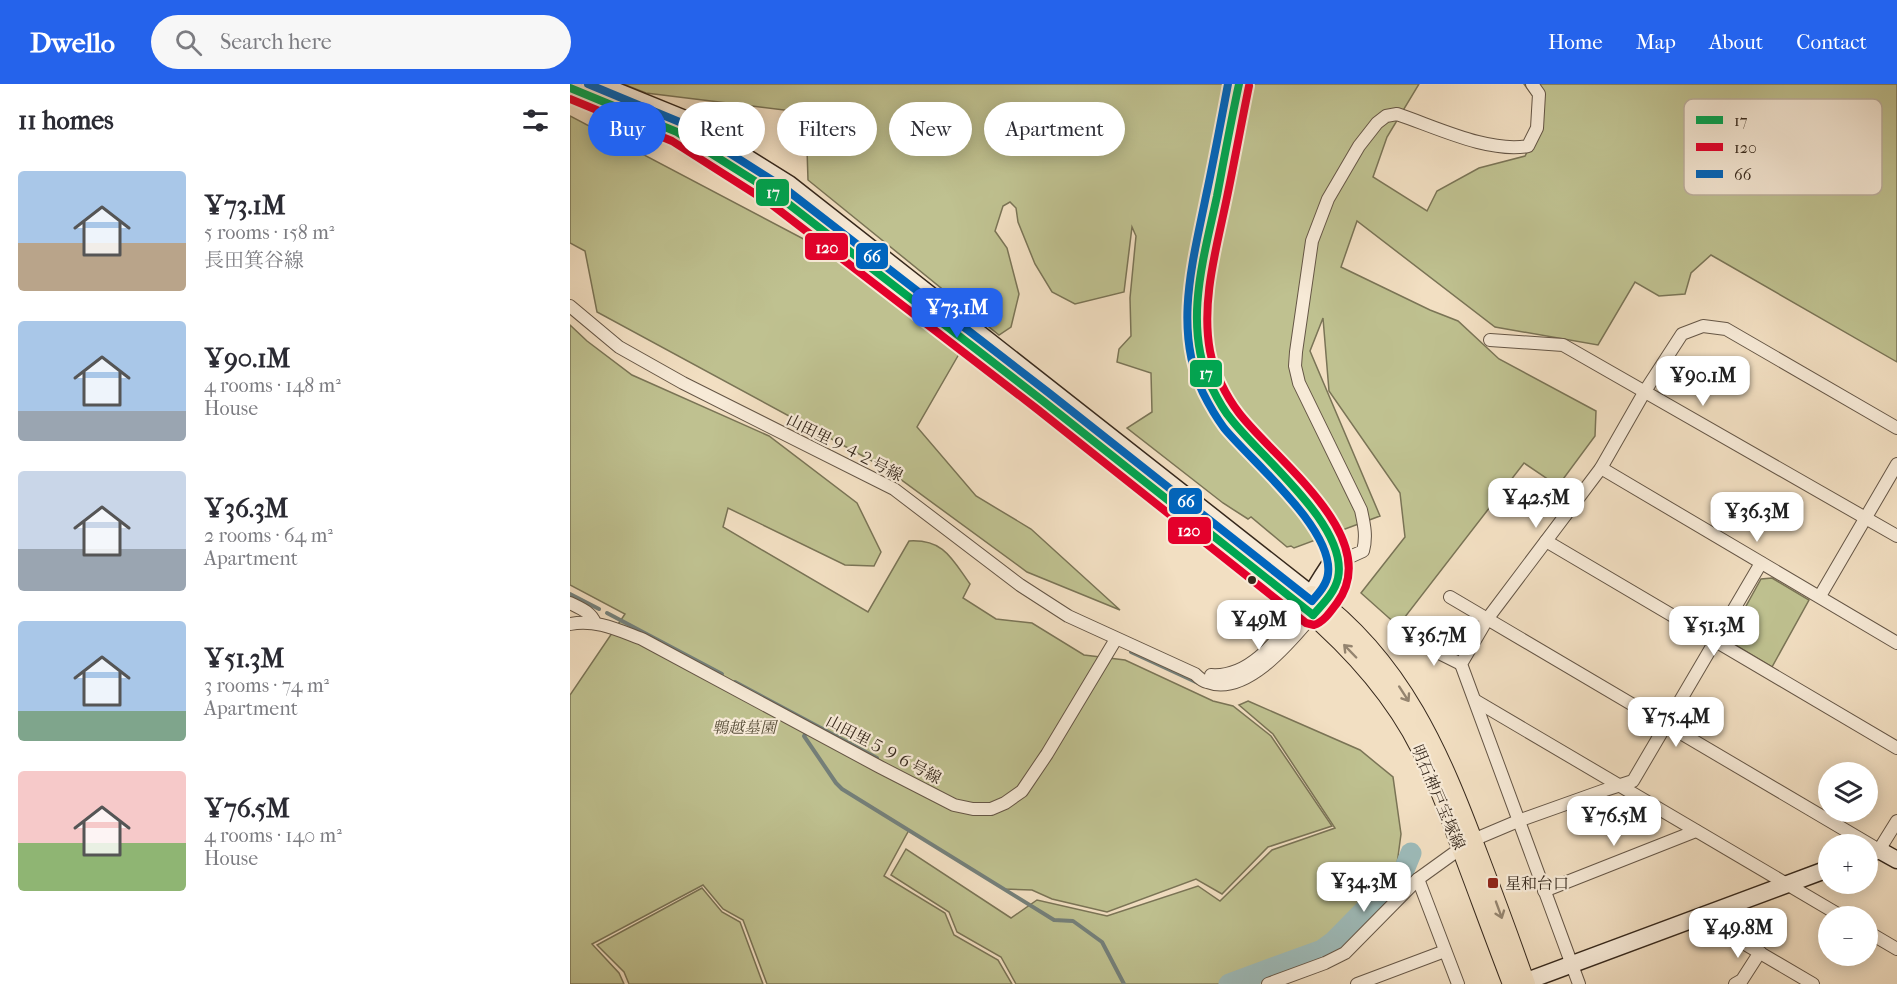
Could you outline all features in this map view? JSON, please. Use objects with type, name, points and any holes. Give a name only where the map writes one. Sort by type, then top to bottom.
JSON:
[{"type":"main road","name":"明石神戸宝塚線","points":[[1313,605],[1371,648],[1413,707],[1455,791],[1467,844],[1521,983]]},
{"type":"street","points":[[599,84],[685,119],[789,184],[1313,605]]},
{"type":"street","points":[[1239,84],[1198,298],[1198,338],[1204,371],[1219,403],[1322,520],[1337,555],[1340,570],[1335,586],[1313,605]]},
{"type":"street","points":[[1337,555],[1352,556],[1363,551],[1366,541],[1365,528],[1361,510],[1306,398],[1295,366],[1312,241],[1328,199],[1359,146],[1377,123],[1386,116],[1397,114],[1491,146],[1512,149],[1528,146],[1538,128],[1539,94],[1532,84]]},
{"type":"street","points":[[570,88],[677,132],[777,195],[1043,401],[1313,605]]},
{"type":"street","name":"山田里９４２号線","points":[[570,306],[619,347],[894,489],[1020,585],[1068,616],[1207,682],[1218,684],[1247,677],[1264,667],[1313,605]]},
{"type":"street","points":[[1461,664],[1488,618],[1601,468],[1645,390],[1682,334],[1703,326],[1726,329],[1897,428]]},
{"type":"street","points":[[1490,339],[1563,345],[1897,536]]},
{"type":"street","points":[[1820,596],[1897,464]]},
{"type":"street","points":[[1601,468],[1897,643]]},
{"type":"street","points":[[1546,541],[1897,748]]},
{"type":"street","points":[[1268,984],[1325,963],[1345,953],[1418,879],[1467,844],[1518,821],[1633,781],[1761,563]]},
{"type":"street","points":[[1450,597],[1667,725],[1845,834]]},
{"type":"street","points":[[570,603],[588,612],[595,623]]},
{"type":"street","name":"山田里５９６号線","points":[[570,624],[595,623],[642,639],[880,767],[954,805],[973,809],[991,809],[1022,791],[1047,754],[1116,639]]},
{"type":"street","points":[[1421,644],[1461,664],[1579,984]]},
{"type":"street","points":[[1476,701],[1823,906]]},
{"type":"street","points":[[1878,847],[1897,821]]},
{"type":"street","points":[[1544,891],[1696,831]]},
{"type":"street","points":[[1878,853],[1897,860]]},
{"type":"street","points":[[1521,983],[1818,873]]},
{"type":"street","points":[[1418,879],[1458,984]]},
{"type":"street","points":[[1699,917],[1813,984]]},
{"type":"street","points":[[1878,938],[1897,949]]},
{"type":"street","points":[[1357,984],[1444,951]]},
{"type":"street","points":[[1735,984],[1742,980],[1760,952]]},
{"type":"green space","points":[[623,84],[1419,84],[1387,137],[1373,177],[1427,211],[1437,191],[1479,168],[1525,156],[1542,124],[1535,99],[1524,84],[1897,84],[1897,362],[1711,255],[1691,273],[1685,294],[1659,296],[1635,282],[1598,345],[1495,327],[1357,221],[1341,267],[1458,321],[1499,359],[1596,411],[1595,436],[1558,486],[1524,463],[1398,626],[1361,593],[1405,537],[1400,493],[1329,391],[1323,318],[1310,351],[1380,516],[1294,548],[1287,547],[1251,517],[1248,519],[1223,503],[1127,428],[1152,412],[1151,373],[1117,362],[1119,349],[1131,336],[1130,298],[1136,236],[1132,227],[1124,292],[1075,304],[1052,292],[1035,264],[1018,222],[1016,208],[1010,202],[1003,206],[995,231],[1007,248],[1019,294],[1011,327],[999,335],[808,180],[807,156],[877,156],[877,102],[777,102],[777,109],[765,108],[765,102],[719,102],[646,93]]},
{"type":"green space","points":[[570,116],[588,125],[588,156],[646,156],[832,254],[959,354],[917,427],[976,496],[1031,529],[1120,610],[1027,572],[885,468],[597,312],[585,251],[570,243]]},
{"type":"green space","name":"鵯越墓園","points":[[570,325],[632,375],[769,436],[857,503],[881,552],[874,566],[845,565],[728,508],[723,527],[868,612],[909,541],[931,543],[946,552],[970,584],[963,598],[996,619],[1032,623],[1084,655],[1125,660],[1213,701],[1233,706],[1271,736],[1332,826],[1268,847],[1222,894],[1196,879],[1107,912],[1052,899],[1032,890],[1004,889],[909,830],[884,876],[945,913],[954,935],[998,960],[1012,984],[767,984],[743,920],[723,909],[703,885],[592,944],[619,973],[624,984],[570,984],[570,695],[625,614],[570,585]]},
{"type":"green space","points":[[1772,578],[1809,600],[1772,667],[1732,643],[1730,635],[1761,579]]},
{"type":"green space","points":[[1248,701],[1360,750],[1393,777],[1401,834],[1397,864],[1325,945],[1222,984],[1016,984],[1001,957],[957,932],[949,912],[891,875],[906,849],[1011,918],[1037,900],[1107,916],[1198,886],[1220,901],[1272,850],[1335,828],[1273,734],[1239,705]]},
{"type":"green space","points":[[702,888],[722,912],[740,922],[763,984],[629,984],[624,972],[597,945]]},
{"type":"waterway","points":[[570,594],[599,609]]},
{"type":"waterway","points":[[607,613],[722,674]]},
{"type":"waterway","points":[[1131,652],[1198,683]]},
{"type":"waterway","points":[[735,682],[877,758]]},
{"type":"waterway","points":[[806,733],[804,736],[842,789],[1054,920],[1073,921],[1102,942],[1124,984]]},
{"type":"waterway","points":[[1229,984],[1322,950],[1333,942],[1404,870],[1411,853]]},
{"type":"transit line","name":"66","points":[[588,84],[682,123],[783,187],[1312,601],[1320,592],[1328,574],[1326,556],[1318,537],[1288,496],[1218,420],[1203,393],[1194,369],[1189,345],[1187,320],[1191,270],[1228,84]]},
{"type":"transit line","name":"17","points":[[1239,84],[1198,290],[1198,338],[1202,361],[1219,402],[1244,435],[1300,493],[1330,537],[1338,558],[1338,578],[1325,602],[1313,615]]},
{"type":"transit line","name":"120","points":[[570,99],[672,141],[771,204],[1037,409],[1306,623],[1314,625],[1324,619],[1337,603],[1348,578],[1347,552],[1336,526],[1319,501],[1239,413],[1221,384],[1210,351],[1208,295],[1249,86]]},
{"type":"transit line","name":"17","points":[[570,88],[677,132],[777,195],[1043,401],[1313,615]]},
{"type":"place","name":"星和台口","points":[[1493,883]]}]
